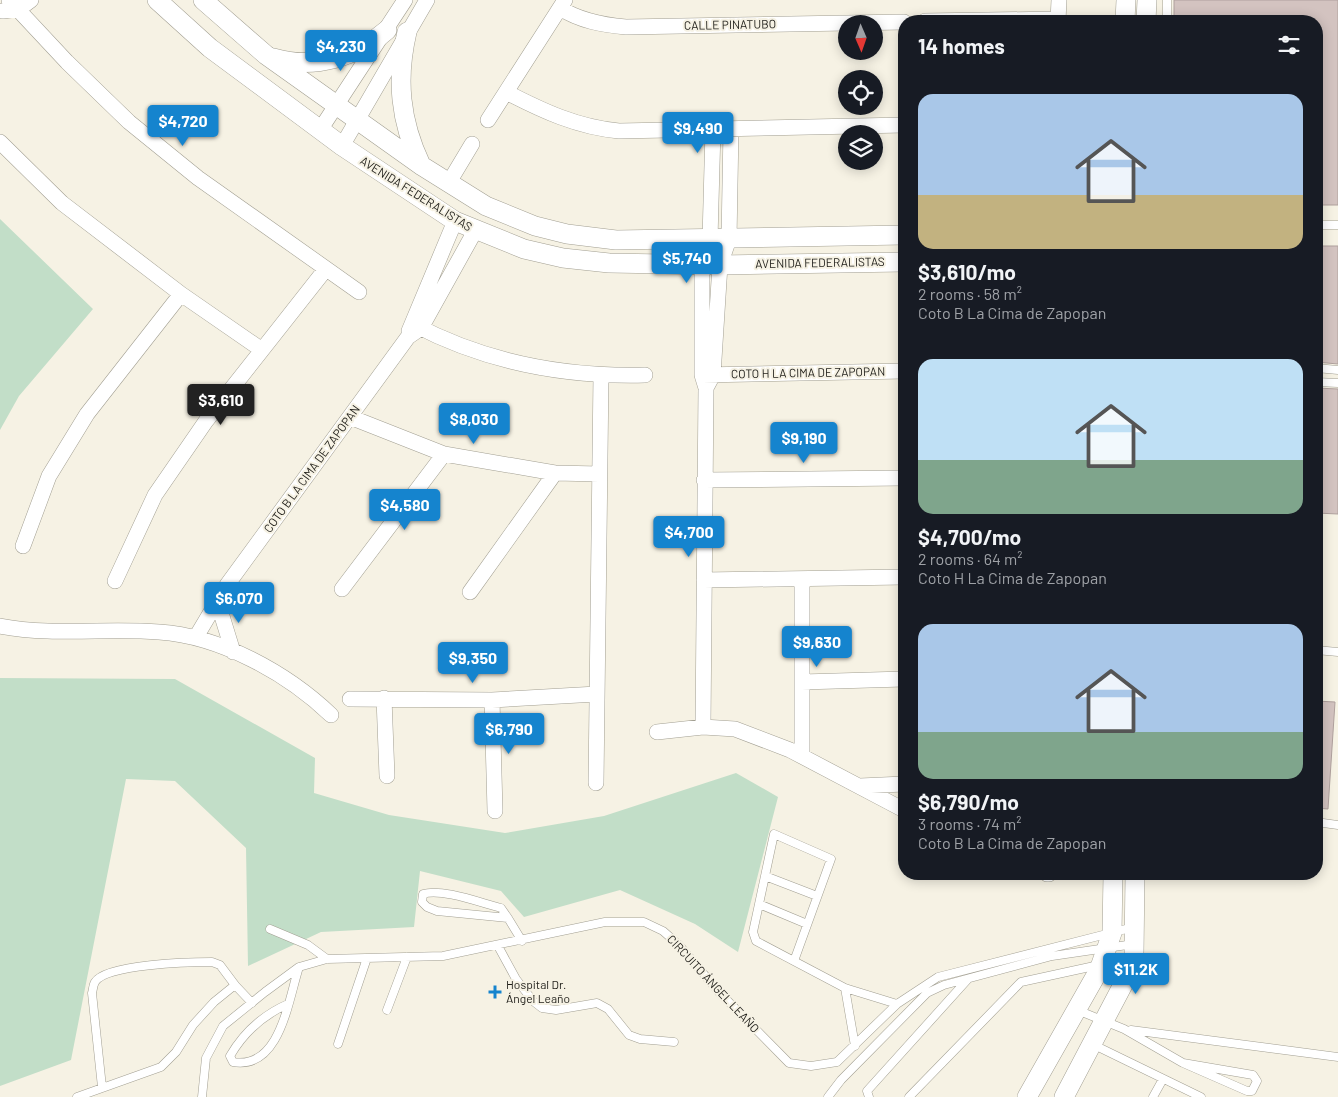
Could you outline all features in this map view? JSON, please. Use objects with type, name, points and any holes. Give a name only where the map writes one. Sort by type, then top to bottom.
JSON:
[{"type":"street","name":"AVENIDA FEDERALISTAS","points":[[157,0],[210,48],[342,146],[455,221],[475,231],[524,249],[563,258],[609,263],[898,262]]},
{"type":"street","name":"AVENIDA FEDERALISTAS","points":[[203,0],[266,55],[448,184],[504,214],[535,226],[567,234],[616,240],[898,235]]},
{"type":"street","points":[[320,130],[405,0]]},
{"type":"street","points":[[342,146],[427,0]]},
{"type":"street","points":[[1058,15],[1059,0]]},
{"type":"street","points":[[1125,15],[1126,0]]},
{"type":"street","points":[[1146,15],[1147,0]]},
{"type":"street","points":[[488,120],[563,4]]},
{"type":"street","name":"CALLE PINATUBO","points":[[563,4],[582,18],[604,25],[626,27],[898,22]]},
{"type":"street","points":[[12,6],[129,122],[198,178],[325,270],[359,292]]},
{"type":"street","points":[[266,55],[306,63],[332,60],[367,46],[387,30]]},
{"type":"street","points":[[407,32],[400,68],[401,104],[408,136],[422,166]]},
{"type":"street","points":[[506,92],[561,119],[603,130],[898,125]]},
{"type":"street","points":[[703,728],[704,480],[711,264],[710,239],[713,194],[713,129]]},
{"type":"street","points":[[711,264],[729,239],[731,194],[730,129]]},
{"type":"street","points":[[0,142],[62,203],[181,294],[262,350]]},
{"type":"street","points":[[448,184],[472,144]]},
{"type":"street","points":[[713,194],[731,194]]},
{"type":"street","name":"COTO B LA CIMA DE ZAPOPAN","points":[[413,329],[455,221]]},
{"type":"street","name":"COTO B LA CIMA DE ZAPOPAN","points":[[196,637],[227,585],[413,329],[475,231]]},
{"type":"street","points":[[115,581],[155,495],[206,421],[325,270]]},
{"type":"street","points":[[23,546],[49,476],[88,414],[181,294]]},
{"type":"street","points":[[413,329],[508,361],[554,370],[600,375],[645,374]]},
{"type":"street","name":"COTO H LA CIMA DE ZAPOPAN","points":[[707,380],[898,371]]},
{"type":"street","points":[[596,783],[600,375]]},
{"type":"street","points":[[350,417],[444,454],[555,473],[599,474]]},
{"type":"street","points":[[342,590],[444,454]]},
{"type":"street","points":[[470,592],[555,473]]},
{"type":"street","points":[[704,480],[898,478]]},
{"type":"street","points":[[704,580],[898,577]]},
{"type":"street","points":[[802,580],[802,756]]},
{"type":"street","points":[[218,602],[233,652]]},
{"type":"street","points":[[0,626],[62,632],[159,632],[196,637],[264,665],[310,695],[331,715]]},
{"type":"street","points":[[802,682],[898,679]]},
{"type":"street","points":[[350,699],[492,700],[597,694]]},
{"type":"street","points":[[384,698],[387,776]]},
{"type":"street","points":[[492,700],[495,811]]},
{"type":"street","points":[[657,732],[703,728],[735,729],[802,756],[898,807]]},
{"type":"street","points":[[858,786],[898,784]]},
{"type":"street","points":[[1027,1097],[1076,1010],[1106,949],[1112,880]]},
{"type":"street","points":[[1064,1097],[1127,977],[1135,935],[1135,880]]},
{"type":"lane","points":[[1167,15],[1168,0]]},
{"type":"lane","points":[[1323,225],[1338,225]]},
{"type":"lane","points":[[1323,369],[1338,370]]},
{"type":"lane","points":[[1323,382],[1338,383]]},
{"type":"lane","points":[[1323,651],[1338,652]]},
{"type":"lane","points":[[1323,823],[1338,825]]},
{"type":"lane","points":[[794,961],[831,859],[774,834],[753,932],[756,941],[845,988],[897,1004]]},
{"type":"lane","points":[[765,876],[817,896]]},
{"type":"lane","points":[[508,918],[437,912],[427,908],[422,902],[423,894],[430,892],[447,895],[501,908],[508,918],[522,941]]},
{"type":"lane","points":[[759,904],[807,924]]},
{"type":"lane","name":"CIRCUITO ÁNGEL LEAÑO","points":[[202,1097],[206,1058],[223,1026],[299,967],[327,959],[443,956],[522,941],[605,922],[644,922],[663,931],[679,945],[719,992],[789,1063],[810,1066],[836,1062],[897,1004],[938,977],[1044,948],[1106,949],[1135,935]]},
{"type":"lane","points":[[270,929],[308,945],[327,959]]},
{"type":"lane","points":[[909,1097],[1020,982],[1106,949],[1135,935]]},
{"type":"lane","points":[[498,946],[516,979],[533,1001],[542,1008],[556,1010],[597,1003],[608,1008],[629,1035],[640,1039],[674,1042]]},
{"type":"lane","points":[[828,1097],[841,1080],[927,993],[944,985],[1052,956],[1106,949]]},
{"type":"lane","points":[[338,1044],[367,958]]},
{"type":"lane","points":[[387,1010],[407,958]]},
{"type":"lane","points":[[102,1087],[92,994],[95,982],[104,975],[159,964],[212,962],[220,965],[252,1002]]},
{"type":"lane","points":[[288,1004],[268,1013],[239,1041],[230,1056],[233,1062],[244,1064],[264,1056],[274,1045],[288,1004],[299,967]]},
{"type":"lane","points":[[1012,967],[1020,982]]},
{"type":"lane","points":[[868,1097],[867,1091],[968,979]]},
{"type":"lane","points":[[77,1097],[160,1067],[176,1052],[193,1025],[214,1002],[236,985]]},
{"type":"lane","points":[[845,988],[855,1046]]},
{"type":"lane","points":[[1076,1010],[1124,1029],[1154,1044],[1183,1063],[1248,1091],[1252,1091],[1256,1085],[1257,1081],[1252,1075],[1183,1063]]},
{"type":"lane","points":[[1124,1029],[1338,1057]]},
{"type":"lane","points":[[1154,1044],[1156,1033]]},
{"type":"lane","points":[[1092,1043],[1200,1097]]},
{"type":"lane","points":[[1153,1097],[1163,1079]]},
{"type":"green space","points":[[0,219],[93,309],[19,396],[0,430]]},
{"type":"green space","points":[[0,678],[175,679],[315,758],[314,793],[389,815],[505,833],[604,816],[736,773],[778,797],[738,952],[695,924],[620,890],[524,917],[501,891],[420,871],[414,927],[321,932],[248,966],[246,848],[175,781],[126,779],[71,1060],[0,1086]]},
{"type":"building","points":[[1174,0],[1338,0],[1338,205],[1323,205],[1323,15],[1174,15]]},
{"type":"building","points":[[1323,246],[1338,246],[1338,364],[1323,363]]},
{"type":"building","points":[[1323,388],[1338,389],[1338,514],[1323,513]]},
{"type":"building","points":[[1323,701],[1335,702],[1328,809],[1323,809]]},
{"type":"place","name":"Hospital Dr. Ángel Leaño","points":[[495,992]]}]
